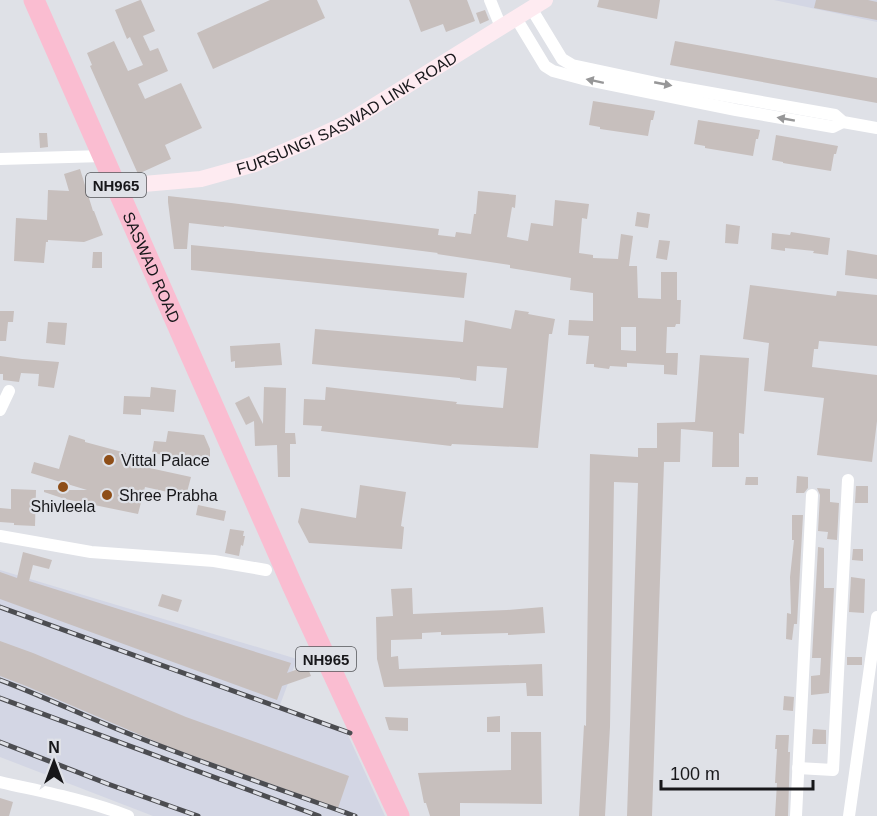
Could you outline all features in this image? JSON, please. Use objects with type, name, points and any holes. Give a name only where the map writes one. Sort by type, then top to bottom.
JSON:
[{"type":"highway","name":"SASWAD ROAD","points":[[34,0],[293,587],[399,816]]},
{"type":"street","points":[[490,0],[501,27]]},
{"type":"street","points":[[538,4],[562,59],[572,65],[676,87],[835,115],[843,122],[877,128]]},
{"type":"street","name":"FURSUNGI SASWAD LINK ROAD","points":[[132,185],[201,179],[255,164],[303,143],[345,123],[538,4]]},
{"type":"street","points":[[516,18],[545,66],[553,71],[583,79],[797,121],[833,127],[843,122]]},
{"type":"street","points":[[0,159],[103,156]]},
{"type":"street","points":[[0,410],[9,391]]},
{"type":"street","points":[[798,768],[834,770],[848,480]]},
{"type":"street","points":[[796,816],[812,495]]},
{"type":"street","points":[[0,536],[91,552],[214,561],[266,570]]},
{"type":"street","points":[[849,816],[873,671],[877,617]]},
{"type":"street","points":[[0,782],[68,798],[128,816]]},
{"type":"shaded area","points":[[774,0],[877,0],[877,22]]},
{"type":"shaded area","points":[[0,570],[297,659],[280,705],[347,733],[385,816],[153,816],[0,757]]},
{"type":"building","points":[[141,0],[155,31],[143,36],[150,51],[158,48],[168,71],[138,84],[145,99],[181,83],[202,128],[165,145],[171,159],[138,174],[90,66],[92,65],[87,53],[114,41],[128,71],[143,65],[130,37],[127,39],[115,10]]},
{"type":"building","points":[[270,0],[317,0],[325,18],[213,69],[197,33]]},
{"type":"building","points":[[409,0],[467,0],[475,21],[446,32],[443,24],[421,32]]},
{"type":"building","points":[[599,0],[660,0],[657,19],[597,7]]},
{"type":"building","points":[[816,0],[877,2],[877,20],[814,8]]},
{"type":"building","points":[[485,10],[489,20],[480,24],[476,13]]},
{"type":"building","points":[[675,41],[877,78],[877,103],[670,65]]},
{"type":"building","points":[[593,101],[655,111],[648,136],[600,129],[600,127],[589,125]]},
{"type":"building","points":[[698,120],[760,130],[753,156],[694,144]]},
{"type":"building","points":[[39,133],[47,133],[48,147],[40,148]]},
{"type":"building","points":[[776,135],[838,146],[831,171],[772,160]]},
{"type":"building","points":[[80,169],[103,235],[84,242],[48,240],[44,263],[14,261],[16,218],[47,220],[48,190],[69,191],[64,174]]},
{"type":"building","points":[[478,191],[516,195],[507,237],[528,241],[531,223],[553,226],[555,200],[589,204],[587,219],[582,218],[579,253],[593,255],[593,258],[618,259],[621,234],[633,236],[629,266],[637,266],[638,298],[661,299],[661,272],[677,272],[677,300],[681,300],[680,324],[667,327],[666,353],[678,353],[677,375],[664,374],[664,365],[627,363],[627,367],[610,366],[609,369],[586,364],[589,336],[568,335],[569,320],[593,321],[593,293],[570,290],[571,278],[438,253],[189,223],[187,249],[174,249],[168,196],[439,229],[438,235],[455,237],[456,232],[471,234],[474,214],[476,214]],"holes":[[[621,327],[636,327],[636,351],[621,350]]]},
{"type":"building","points":[[637,212],[650,214],[648,228],[635,226]]},
{"type":"building","points":[[726,224],[740,226],[738,244],[725,243]]},
{"type":"building","points":[[791,232],[830,238],[828,255],[813,253],[814,251],[771,249],[772,233],[790,235]]},
{"type":"building","points":[[659,240],[670,241],[667,260],[656,258]]},
{"type":"building","points":[[191,245],[467,273],[464,298],[191,270]]},
{"type":"building","points":[[847,250],[877,255],[877,279],[845,275]]},
{"type":"building","points":[[93,252],[102,252],[102,268],[92,268]]},
{"type":"building","points":[[750,285],[836,296],[837,291],[877,295],[877,346],[819,341],[818,349],[814,349],[812,367],[877,375],[877,421],[872,462],[817,455],[824,398],[764,391],[769,343],[743,339]]},
{"type":"building","points":[[515,310],[555,319],[552,334],[549,334],[538,448],[452,444],[451,446],[321,431],[322,426],[303,425],[304,399],[325,400],[326,387],[503,408],[507,368],[477,366],[476,381],[312,364],[315,329],[463,342],[465,320],[511,329]]},
{"type":"building","points":[[0,311],[14,311],[13,322],[8,322],[6,341],[0,341]]},
{"type":"building","points":[[48,322],[67,323],[65,345],[46,343]]},
{"type":"building","points":[[280,343],[282,365],[235,368],[235,361],[231,362],[230,346]]},
{"type":"building","points":[[700,355],[749,358],[744,434],[739,433],[739,467],[712,467],[713,432],[681,429],[680,462],[664,462],[652,816],[627,816],[638,483],[614,482],[610,727],[605,816],[579,816],[584,725],[586,726],[590,454],[638,457],[638,448],[657,448],[657,423],[695,422]]},
{"type":"building","points":[[0,356],[59,362],[54,388],[38,386],[39,374],[21,373],[19,382],[3,380],[3,374],[0,374]]},
{"type":"building","points":[[151,387],[176,390],[174,412],[141,409],[141,415],[123,414],[124,396],[150,397]]},
{"type":"building","points":[[264,387],[286,388],[285,433],[295,433],[296,444],[290,444],[290,477],[278,477],[277,445],[255,446],[254,421],[246,425],[235,403],[249,396],[263,424]]},
{"type":"building","points":[[168,431],[204,435],[210,449],[210,463],[152,453],[154,441],[166,442]]},
{"type":"building","points":[[69,435],[85,440],[85,442],[126,453],[125,456],[146,461],[145,467],[191,477],[186,496],[145,487],[138,514],[65,499],[44,492],[44,490],[87,490],[31,473],[34,462],[59,469]]},
{"type":"building","points":[[797,476],[808,477],[808,488],[804,493],[796,493]]},
{"type":"building","points":[[746,477],[758,477],[758,485],[745,485]]},
{"type":"building","points":[[360,485],[406,492],[401,526],[404,527],[402,549],[309,543],[298,522],[301,508],[356,518]]},
{"type":"building","points":[[856,486],[868,486],[868,503],[855,503]]},
{"type":"building","points":[[817,488],[830,489],[830,502],[839,503],[837,540],[827,539],[828,532],[818,531],[820,495]]},
{"type":"building","points":[[11,489],[36,490],[35,526],[0,522],[0,508],[11,509]]},
{"type":"building","points":[[198,505],[226,511],[224,521],[196,515]]},
{"type":"building","points":[[792,515],[803,515],[797,624],[794,624],[792,640],[786,639],[787,613],[791,614],[790,577],[794,540],[792,540]]},
{"type":"building","points":[[230,529],[244,531],[243,546],[241,545],[239,556],[225,553]]},
{"type":"building","points":[[818,547],[824,548],[824,588],[834,588],[829,693],[811,695],[811,676],[820,675],[821,658],[812,658]]},
{"type":"building","points":[[853,549],[863,549],[863,561],[852,560]]},
{"type":"building","points":[[23,552],[52,560],[49,569],[33,565],[29,581],[291,663],[287,673],[307,666],[311,676],[282,686],[277,700],[0,599],[0,572],[17,578]]},
{"type":"building","points":[[851,577],[865,579],[864,613],[849,612]]},
{"type":"building","points":[[412,588],[413,614],[543,607],[545,633],[441,635],[441,632],[422,633],[422,639],[391,640],[391,657],[398,656],[399,669],[542,664],[543,696],[527,696],[526,683],[384,687],[377,659],[376,617],[393,616],[391,589]]},
{"type":"building","points":[[162,594],[182,600],[178,612],[158,606]]},
{"type":"building","points":[[0,641],[186,717],[349,776],[338,808],[166,746],[0,676]]},
{"type":"building","points":[[847,657],[862,657],[862,665],[847,665]]},
{"type":"building","points":[[784,696],[794,697],[793,711],[783,710]]},
{"type":"building","points":[[500,716],[500,732],[487,732],[487,717]]},
{"type":"building","points":[[385,717],[408,718],[408,731],[389,730]]},
{"type":"building","points":[[813,729],[826,730],[826,744],[812,744]]},
{"type":"building","points":[[511,732],[541,732],[542,804],[460,803],[460,816],[430,816],[426,803],[424,803],[418,773],[511,770]]},
{"type":"building","points":[[776,735],[789,735],[788,816],[775,816]]},
{"type":"building","points":[[0,798],[13,802],[9,816],[0,816]]},
{"type":"railway","points":[[0,607],[350,733]]},
{"type":"railway","points":[[0,680],[155,744],[355,816]]},
{"type":"railway","points":[[0,698],[319,816]]},
{"type":"railway","points":[[0,742],[198,816]]},
{"type":"place","name":"Vittal Palace","points":[[109,460]]},
{"type":"place","name":"Shivleela","points":[[63,487]]},
{"type":"place","name":"Shree Prabha","points":[[107,495]]}]
